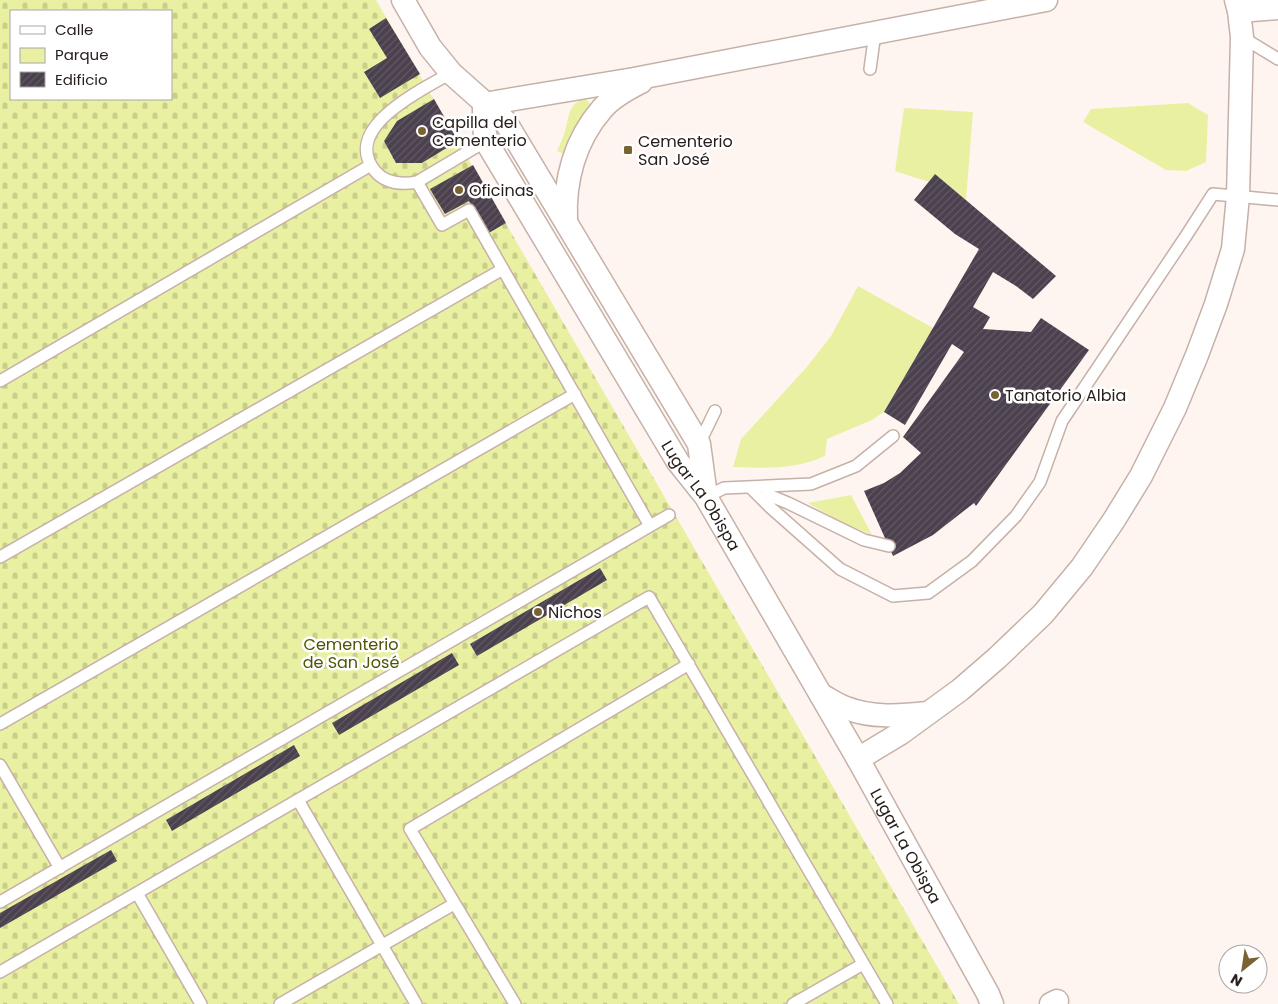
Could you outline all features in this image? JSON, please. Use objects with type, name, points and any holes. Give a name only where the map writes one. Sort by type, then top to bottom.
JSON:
[{"type":"street","points":[[403,0],[430,47],[451,73],[505,122],[566,222],[699,444],[706,497]]},
{"type":"street","points":[[484,104],[653,75],[1046,0]]},
{"type":"street","points":[[858,759],[901,733],[960,690],[1043,614],[1082,567],[1141,476],[1175,408],[1216,304],[1233,249],[1238,196],[1242,37],[1238,6],[1278,8]]},
{"type":"street","points":[[566,222],[564,198],[570,172],[577,148],[587,131],[603,108],[625,90],[653,75]]},
{"type":"street","name":"Lugar La Obispa","points":[[484,104],[486,141],[678,462],[706,497],[858,759],[992,1004]]},
{"type":"street","points":[[821,695],[846,708],[873,714],[895,716],[929,713]]},
{"type":"lane","points":[[870,69],[875,33]]},
{"type":"lane","points":[[1242,37],[1278,59]]},
{"type":"lane","points":[[451,73],[398,105],[378,124],[371,133],[368,143],[367,155],[371,166],[384,179],[394,183],[417,182],[486,141]]},
{"type":"lane","points":[[0,381],[371,166]]},
{"type":"lane","points":[[417,182],[442,225],[469,210],[650,526]]},
{"type":"lane","points":[[750,488],[840,569],[893,596],[928,593],[972,561],[1016,516],[1040,482],[1062,421],[1212,194],[1278,200]]},
{"type":"lane","points":[[0,557],[502,269]]},
{"type":"lane","points":[[0,724],[575,394]]},
{"type":"lane","points":[[699,444],[715,411]]},
{"type":"lane","points":[[706,497],[724,488],[811,484],[856,466],[894,436]]},
{"type":"lane","points":[[750,488],[788,503],[864,540],[889,546]]},
{"type":"lane","points":[[0,902],[669,515]]},
{"type":"lane","points":[[0,972],[650,597],[887,1004]]},
{"type":"lane","points":[[515,1004],[410,829],[689,664]]},
{"type":"lane","points":[[0,765],[60,868]]},
{"type":"lane","points":[[298,800],[416,1004]]},
{"type":"lane","points":[[137,893],[201,1004]]},
{"type":"lane","points":[[280,1004],[454,904]]},
{"type":"lane","points":[[793,1004],[863,964]]},
{"type":"green space","name":"Cementerio de San José","points":[[0,0],[376,0],[959,1004],[0,1004]]},
{"type":"green space","points":[[585,99],[591,106],[566,155],[557,151],[570,111],[575,103]]},
{"type":"green space","points":[[1188,103],[1208,115],[1206,162],[1186,171],[1166,170],[1083,122],[1091,109]]},
{"type":"green space","points":[[904,108],[973,112],[966,200],[935,174],[929,182],[895,171]]},
{"type":"green space","points":[[858,286],[933,328],[884,412],[872,420],[827,439],[825,456],[814,461],[780,467],[733,467],[741,439],[806,368],[831,336]]},
{"type":"green space","points":[[851,495],[872,535],[839,521],[808,503]]},
{"type":"building","points":[[386,18],[420,74],[380,98],[364,72],[387,58],[369,29]]},
{"type":"building","name":"Capilla del Cementerio","points":[[434,99],[458,141],[422,163],[396,163],[384,141],[397,121]]},
{"type":"building","name":"Oficinas","points":[[473,165],[506,223],[487,234],[469,201],[445,214],[430,189]]},
{"type":"building","points":[[935,174],[1056,276],[1033,299],[993,272],[973,307],[990,317],[983,329],[1031,332],[1041,318],[1089,350],[976,506],[974,503],[933,535],[893,556],[864,491],[884,483],[900,473],[921,453],[903,437],[964,352],[952,344],[905,425],[884,412],[979,249],[955,234],[914,200]]},
{"type":"building","name":"Nichos","points":[[600,568],[607,580],[477,656],[470,644]]},
{"type":"building","points":[[452,653],[459,665],[339,735],[332,723]]},
{"type":"building","points":[[294,745],[300,756],[172,831],[166,820]]},
{"type":"building","points":[[111,850],[117,861],[0,928],[0,913]]},
{"type":"place","name":"Capilla del Cementerio","points":[[422,131]]},
{"type":"place","name":"Cementerio San José","points":[[628,150]]},
{"type":"place","name":"Oficinas","points":[[459,190]]},
{"type":"place","name":"Tanatorio Albia","points":[[995,395]]},
{"type":"place","name":"Nichos","points":[[538,612]]}]
